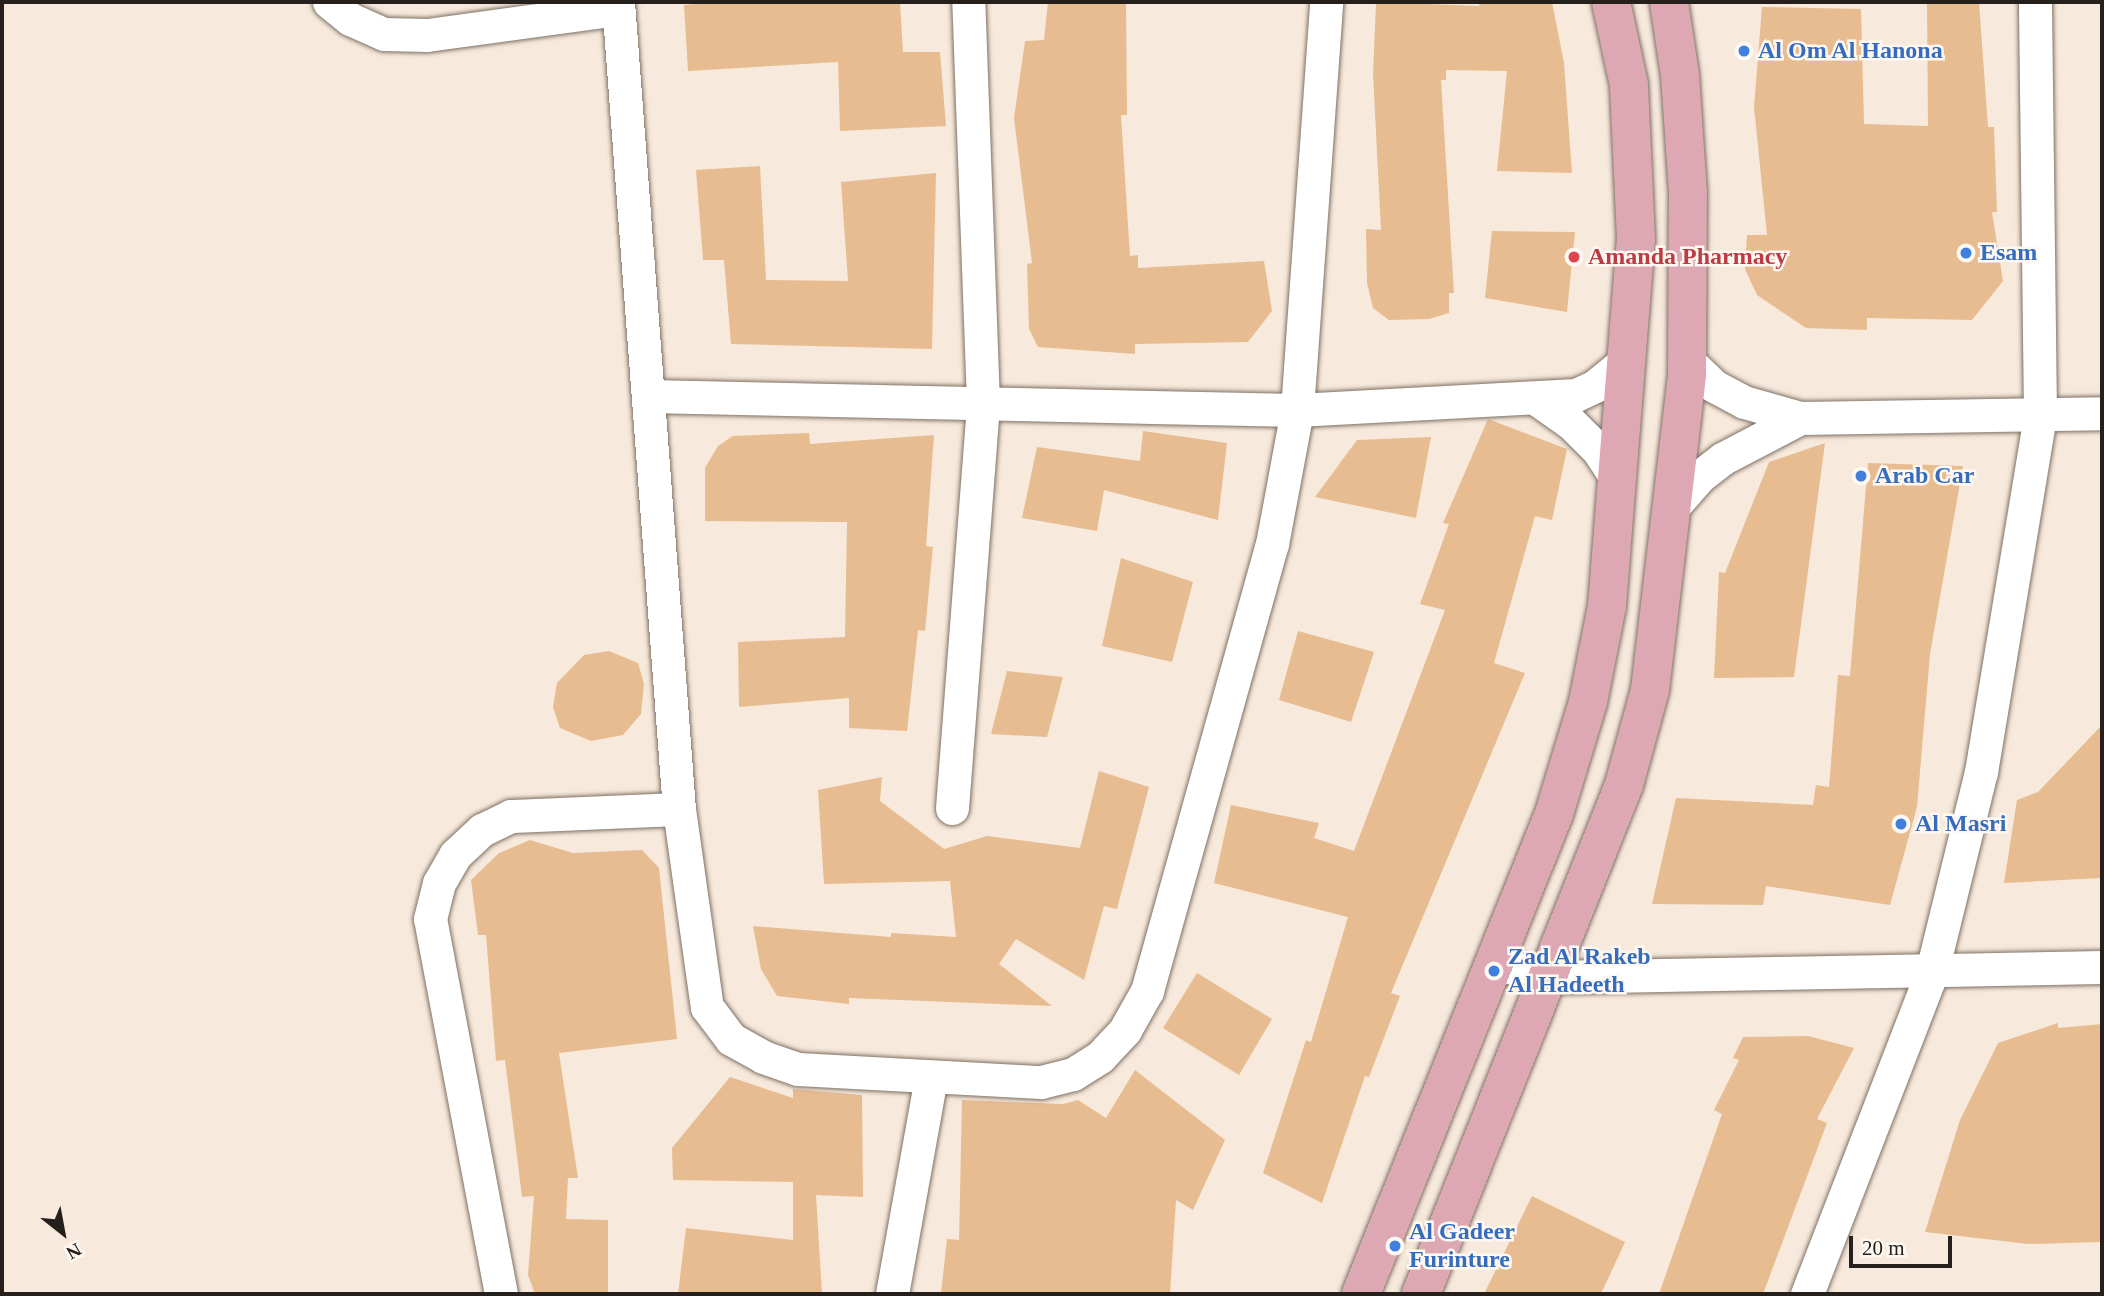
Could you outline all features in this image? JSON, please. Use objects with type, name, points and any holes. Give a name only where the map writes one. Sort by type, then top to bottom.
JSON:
[{"type":"main road","points":[[1361,1294],[1554,814],[1588,702],[1607,606],[1636,240],[1629,85],[1611,2]]},
{"type":"main road","points":[[1421,1294],[1624,785],[1647,702],[1673,507],[1687,360],[1688,193],[1680,75],[1669,2]]},
{"type":"street","points":[[329,2],[350,19],[384,34],[426,35],[618,5],[679,809],[707,1007],[731,1039],[763,1057],[798,1069],[1041,1082],[1073,1074],[1100,1056],[1125,1030],[1147,991],[1272,544],[1297,410],[1326,2]]},
{"type":"street","points":[[952,807],[983,403],[968,2]]},
{"type":"street","points":[[1807,1294],[1932,971],[1980,772],[2040,415],[2035,2]]},
{"type":"street","points":[[648,396],[1297,410],[1538,400],[1576,395],[1595,386],[1627,360]]},
{"type":"street","points":[[1687,360],[1714,386],[1744,402],[1800,418],[2102,413]]},
{"type":"street","points":[[1538,400],[1589,441],[1618,481]]},
{"type":"street","points":[[1673,507],[1699,477],[1722,459],[1800,418]]},
{"type":"street","points":[[501,1294],[430,919],[439,883],[455,856],[482,830],[511,816],[679,809]]},
{"type":"street","points":[[1494,963],[1548,977],[2102,967]]},
{"type":"street","points":[[892,1294],[931,1078]]},
{"type":"building","points":[[720,2],[900,2],[903,52],[940,52],[946,126],[840,131],[838,62],[688,71],[684,5]]},
{"type":"building","points":[[1048,2],[1126,2],[1127,115],[1121,115],[1130,256],[1138,255],[1138,268],[1264,261],[1272,311],[1248,342],[1135,344],[1135,354],[1038,347],[1029,329],[1027,264],[1032,263],[1014,118],[1025,41],[1044,40]]},
{"type":"building","points":[[1376,2],[1479,6],[1480,2],[1552,2],[1564,63],[1572,173],[1497,171],[1507,71],[1446,70],[1446,80],[1441,80],[1454,293],[1449,293],[1449,313],[1429,319],[1389,320],[1373,308],[1367,283],[1366,229],[1381,230],[1373,74]]},
{"type":"building","points":[[1927,2],[1979,2],[1988,127],[1994,127],[1997,212],[1992,212],[2003,281],[1972,320],[1867,318],[1867,330],[1806,328],[1757,295],[1745,269],[1747,235],[1767,235],[1754,107],[1762,7],[1861,9],[1864,124],[1928,126]]},
{"type":"building","points":[[760,166],[766,280],[848,281],[841,182],[936,173],[932,349],[731,344],[724,260],[703,260],[696,170]]},
{"type":"building","points":[[1492,231],[1575,232],[1567,312],[1485,298]]},
{"type":"building","points":[[1488,419],[1567,449],[1552,520],[1535,516],[1494,663],[1525,673],[1391,993],[1400,996],[1369,1077],[1365,1076],[1322,1203],[1263,1173],[1306,1040],[1311,1042],[1348,917],[1214,883],[1231,805],[1319,823],[1314,838],[1354,851],[1445,610],[1420,604],[1449,524],[1443,523]]},
{"type":"building","points":[[1143,431],[1227,443],[1218,520],[1104,490],[1097,531],[1022,518],[1037,447],[1140,461]]},
{"type":"building","points":[[809,433],[810,444],[934,435],[926,546],[933,547],[925,631],[918,630],[907,731],[849,728],[849,698],[739,707],[738,642],[845,637],[847,522],[705,521],[705,468],[718,446],[733,436]]},
{"type":"building","points":[[1431,437],[1416,518],[1315,497],[1357,440]]},
{"type":"building","points":[[1825,443],[1794,677],[1714,678],[1719,572],[1725,573],[1769,462]]},
{"type":"building","points":[[1868,463],[1963,466],[1930,654],[1917,807],[1890,905],[1766,886],[1763,905],[1652,904],[1676,798],[1813,805],[1816,785],[1829,787],[1838,675],[1850,676]]},
{"type":"building","points":[[1121,558],[1193,582],[1172,662],[1102,646]]},
{"type":"building","points":[[1298,631],[1374,652],[1351,722],[1279,700]]},
{"type":"building","points":[[609,651],[638,663],[644,684],[641,714],[623,735],[591,741],[560,728],[553,707],[557,683],[584,655]]},
{"type":"building","points":[[1007,671],[1063,677],[1047,737],[991,734]]},
{"type":"building","points":[[2102,725],[2102,878],[2004,883],[2017,800],[2038,792]]},
{"type":"building","points":[[1099,771],[1149,787],[1117,909],[1104,906],[1084,980],[1016,939],[999,964],[1052,1006],[849,998],[849,1004],[777,996],[761,969],[753,926],[891,937],[891,933],[956,937],[950,881],[824,884],[818,790],[882,777],[880,801],[944,849],[987,836],[1080,848]]},
{"type":"building","points":[[530,840],[573,853],[642,850],[659,868],[677,1039],[559,1053],[578,1178],[568,1178],[566,1219],[608,1220],[608,1294],[535,1294],[528,1275],[534,1196],[522,1197],[505,1060],[496,1061],[486,935],[478,935],[471,880],[499,853]]},
{"type":"building","points":[[1197,973],[1272,1019],[1239,1075],[1163,1028]]},
{"type":"building","points":[[2058,1023],[2058,1028],[2102,1024],[2102,1242],[2028,1244],[1925,1232],[1960,1120],[1998,1043]]},
{"type":"building","points":[[1808,1036],[1854,1048],[1817,1119],[1827,1123],[1763,1294],[1659,1294],[1722,1114],[1714,1110],[1739,1060],[1733,1058],[1743,1037]]},
{"type":"building","points":[[1135,1070],[1225,1140],[1193,1210],[1176,1200],[1170,1294],[941,1294],[947,1239],[959,1240],[962,1100],[1063,1104],[1078,1100],[1106,1118]]},
{"type":"building","points":[[730,1077],[793,1098],[793,1089],[862,1095],[863,1197],[816,1195],[822,1294],[678,1294],[686,1228],[793,1240],[793,1182],[673,1180],[672,1148]]},
{"type":"building","points":[[1532,1196],[1625,1242],[1601,1294],[1484,1294]]},
{"type":"place","name":"Al Om Al Hanona","points":[[1744,51]]},
{"type":"place","name":"Esam","points":[[1966,253]]},
{"type":"place","name":"Amanda Pharmacy","points":[[1574,257]]},
{"type":"place","name":"Arab Car","points":[[1861,476]]},
{"type":"place","name":"Al Masri","points":[[1901,824]]},
{"type":"place","name":"Zad Al Rakeb Al Hadeeth","points":[[1494,971]]},
{"type":"place","name":"Al Gadeer Furinture","points":[[1395,1246]]}]
